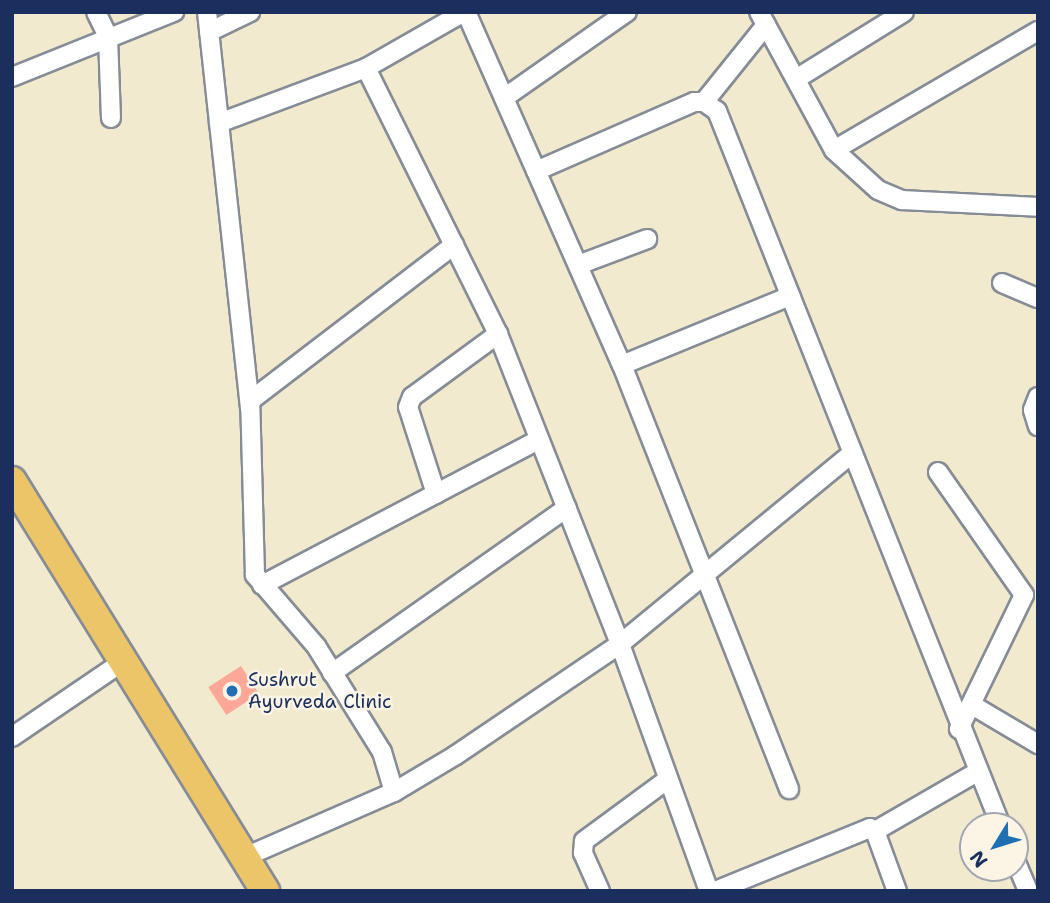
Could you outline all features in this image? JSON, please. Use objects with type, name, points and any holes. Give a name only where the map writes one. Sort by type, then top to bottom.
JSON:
[{"type":"main road","points":[[12,481],[265,891]]},
{"type":"street","points":[[96,12],[108,37],[111,117]]},
{"type":"street","points":[[12,77],[174,12]]},
{"type":"street","points":[[207,12],[250,410]]},
{"type":"street","points":[[209,32],[250,12]]},
{"type":"street","points":[[219,122],[366,68],[465,12],[622,365],[707,571],[789,789]]},
{"type":"street","points":[[504,99],[627,12]]},
{"type":"street","points":[[796,79],[904,12]]},
{"type":"street","points":[[704,102],[762,19],[834,150],[878,190],[902,200],[1038,207]]},
{"type":"street","points":[[834,150],[1038,31]]},
{"type":"street","points":[[366,68],[498,334],[620,644],[709,891]]},
{"type":"street","points":[[536,171],[694,103],[704,102],[717,111],[994,812]]},
{"type":"street","points":[[578,265],[647,239]]},
{"type":"street","points":[[394,792],[382,752],[316,646],[255,575],[250,401],[454,245]]},
{"type":"street","points":[[1002,283],[1038,297]]},
{"type":"street","points":[[622,365],[789,296]]},
{"type":"street","points":[[436,494],[408,407],[412,397],[498,334]]},
{"type":"street","points":[[1038,397],[1033,410],[1038,426]]},
{"type":"street","points":[[262,585],[538,440]]},
{"type":"street","points":[[245,857],[394,792],[620,644],[851,454]]},
{"type":"street","points":[[938,472],[1024,595],[959,729]]},
{"type":"street","points":[[332,673],[567,508]]},
{"type":"street","points":[[12,737],[124,662]]},
{"type":"street","points":[[972,705],[1038,744]]},
{"type":"street","points":[[875,831],[977,772]]},
{"type":"street","points":[[600,891],[583,853],[584,841],[668,779]]},
{"type":"street","points":[[715,891],[870,828],[875,831],[897,891]]},
{"type":"building","points":[[241,666],[259,694],[226,715],[208,687]]},
{"type":"place","name":"Sushrut Ayurveda Clinic","points":[[232,691]]}]
